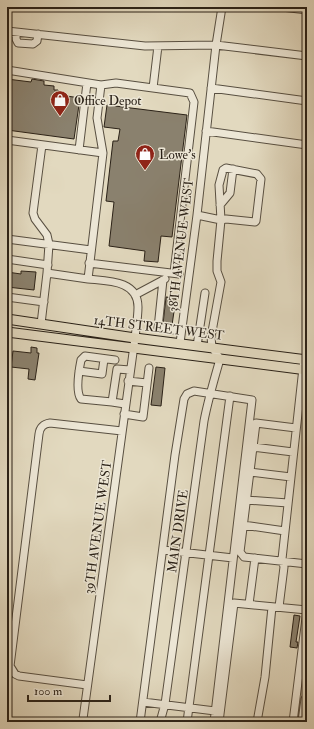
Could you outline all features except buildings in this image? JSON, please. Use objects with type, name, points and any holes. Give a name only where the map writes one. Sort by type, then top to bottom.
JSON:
[{"type":"main road","name":"14TH STREET WEST","points":[[7,320],[134,338],[305,359]]},
{"type":"main road","name":"14TH STREET WEST","points":[[7,332],[305,370]]},
{"type":"street","name":"38TH AVENUE WEST","points":[[180,343],[197,215],[216,45],[222,7]]},
{"type":"street","points":[[282,7],[307,10]]},
{"type":"street","points":[[7,31],[144,46],[216,45],[307,56]]},
{"type":"street","points":[[16,32],[16,39],[18,43],[33,44],[37,41],[38,34]]},
{"type":"street","points":[[153,88],[158,46]]},
{"type":"street","points":[[7,70],[101,85],[116,83],[190,93],[194,102],[176,274]]},
{"type":"street","points":[[79,150],[87,83]]},
{"type":"street","points":[[88,279],[103,153],[97,118],[101,85]]},
{"type":"street","points":[[211,88],[307,101]]},
{"type":"street","points":[[206,131],[307,145]]},
{"type":"street","points":[[7,140],[103,153]]},
{"type":"street","points":[[41,324],[49,244],[47,235],[35,219],[33,213],[42,145]]},
{"type":"street","points":[[197,215],[221,220],[226,219],[252,223],[256,221],[261,179],[260,176],[257,174],[226,168],[222,172],[219,185],[221,220],[216,261],[220,282],[211,337],[212,347],[220,359]]},
{"type":"street","points":[[220,205],[230,193],[233,169]]},
{"type":"street","points":[[7,239],[91,250]]},
{"type":"street","points":[[7,260],[48,265]]},
{"type":"street","points":[[89,263],[189,276]]},
{"type":"street","points":[[47,273],[122,284],[129,287],[135,295],[176,274]]},
{"type":"street","points":[[163,280],[154,328],[174,330]]},
{"type":"street","points":[[197,346],[205,293]]},
{"type":"street","name":"39TH AVENUE WEST","points":[[83,719],[133,348],[138,307],[135,295]]},
{"type":"street","points":[[7,297],[44,302]]},
{"type":"street","points":[[115,360],[85,356],[80,360],[78,394],[81,399],[125,404]]},
{"type":"street","points":[[79,371],[102,374],[104,359]]},
{"type":"street","name":"MAIN DRIVE","points":[[160,722],[165,704],[204,421],[208,397],[220,359]]},
{"type":"street","points":[[257,722],[284,566],[282,561],[285,531],[296,428],[305,370],[305,359]]},
{"type":"street","points":[[124,414],[143,417],[149,368]]},
{"type":"street","points":[[112,402],[117,369],[130,370]]},
{"type":"street","points":[[128,381],[147,383]]},
{"type":"street","points":[[140,722],[184,397],[188,393],[194,391],[252,400],[214,722]]},
{"type":"street","points":[[187,722],[230,396]]},
{"type":"street","points":[[87,685],[26,677],[15,674],[10,666],[39,434],[42,426],[46,423],[122,431]]},
{"type":"street","points":[[296,428],[256,423],[240,548],[241,555],[244,557],[307,564]]},
{"type":"street","points":[[253,447],[294,452]]},
{"type":"street","points":[[250,472],[291,477]]},
{"type":"street","points":[[246,500],[288,503]]},
{"type":"street","points":[[243,525],[285,531]]},
{"type":"street","points":[[163,550],[233,558]]},
{"type":"street","points":[[249,604],[255,558]]},
{"type":"street","points":[[219,722],[234,603],[277,609],[307,610],[292,722]]},
{"type":"street","points":[[302,722],[305,699],[307,697]]},
{"type":"street","points":[[143,702],[215,711]]},
{"type":"waterway","points":[[7,717],[15,722]]},
{"type":"place","name":"Office Depot","points":[[60,117]]},
{"type":"place","name":"Lowe's","points":[[145,171]]}]
